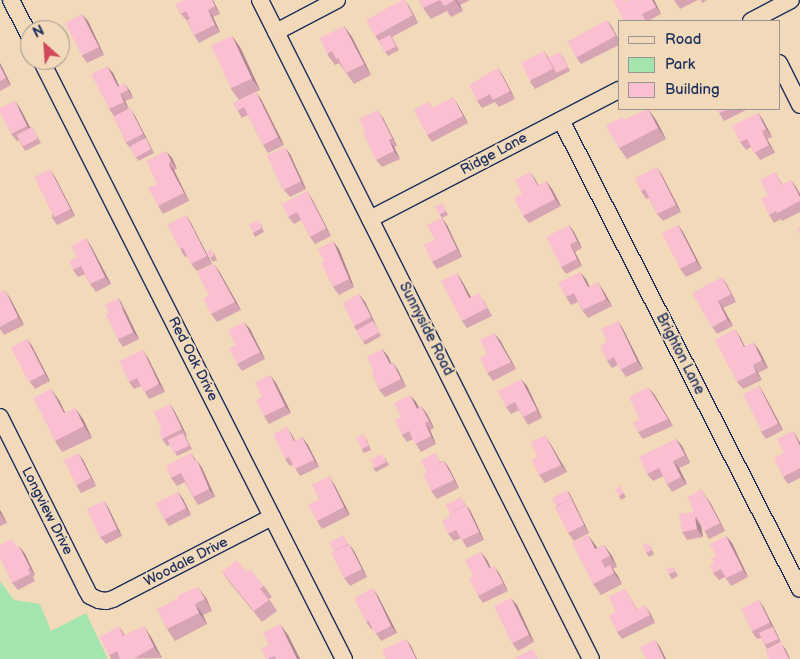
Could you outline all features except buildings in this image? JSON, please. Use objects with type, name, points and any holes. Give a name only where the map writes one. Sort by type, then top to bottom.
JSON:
[{"type":"street","points":[[11,0],[21,20]]},
{"type":"street","name":"Sunnyside Road","points":[[260,0],[592,659]]},
{"type":"street","points":[[276,32],[337,0]]},
{"type":"street","points":[[755,20],[792,0]]},
{"type":"street","points":[[780,65],[800,105]]},
{"type":"street","name":"Red Oak Drive","points":[[46,70],[344,659]]},
{"type":"street","name":"Ridge Lane","points":[[370,219],[618,91]]},
{"type":"street","name":"Brighton Lane","points":[[561,120],[800,589]]},
{"type":"street","name":"Longview Drive","points":[[0,418],[90,596],[98,600]]},
{"type":"street","name":"Woodale Drive","points":[[98,600],[106,601],[113,599],[272,518]]},
{"type":"green space","points":[[0,581],[14,600],[40,604],[51,631],[86,613],[108,659],[0,659]]}]
